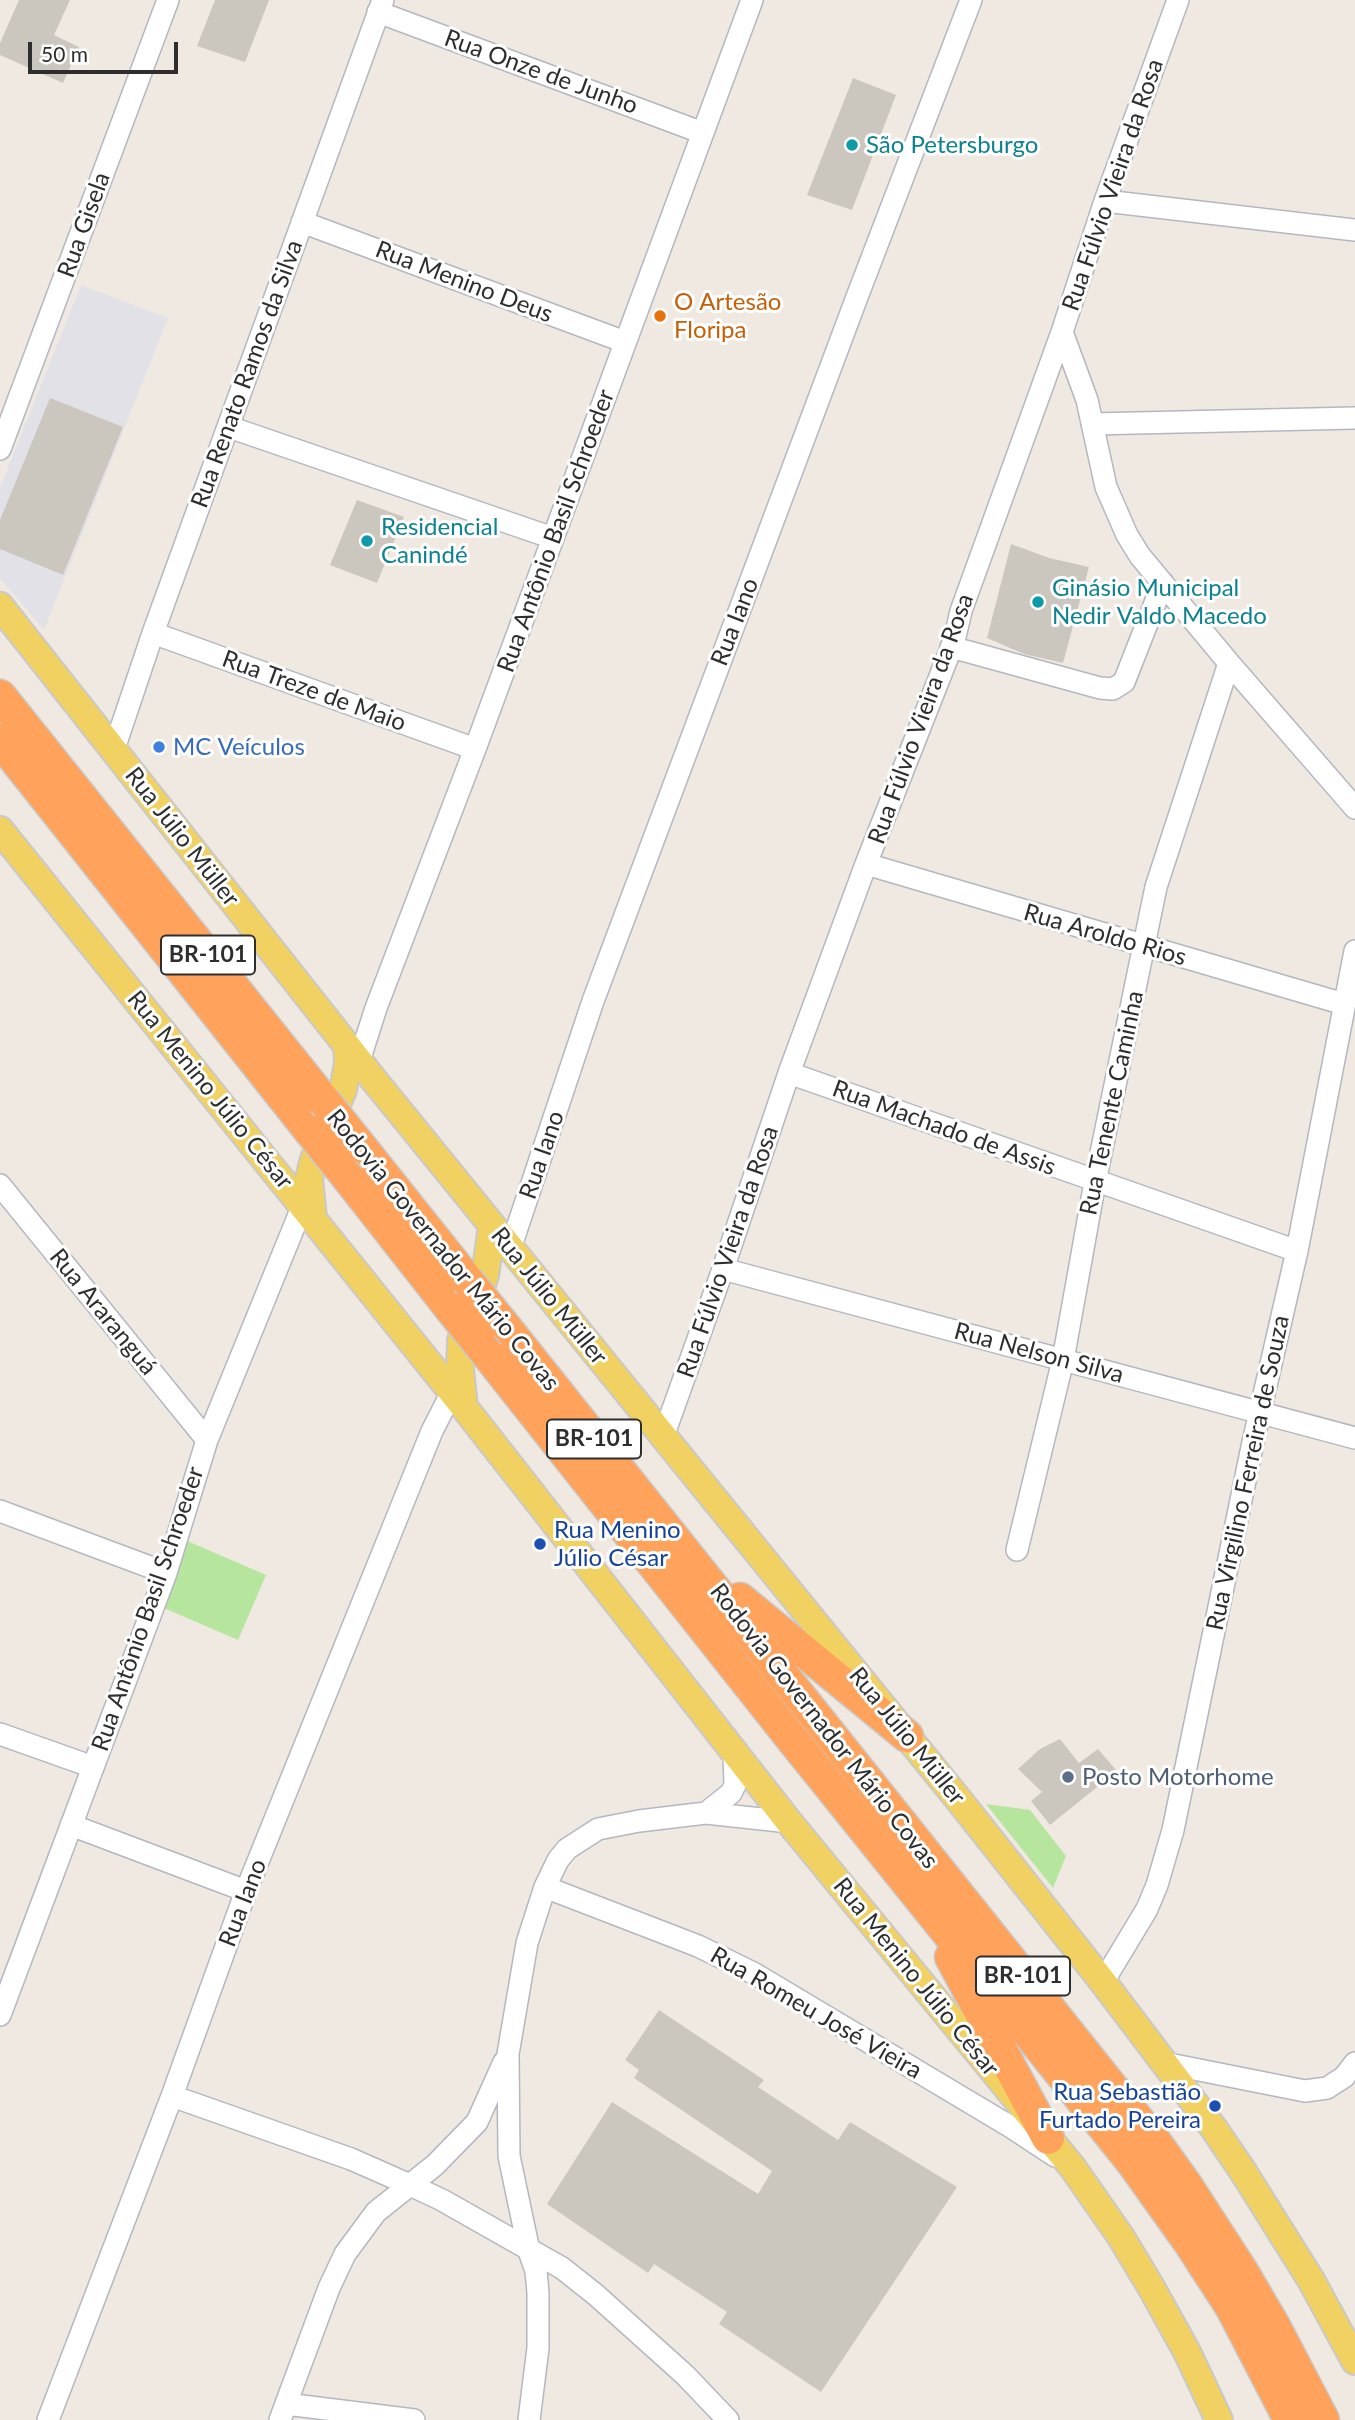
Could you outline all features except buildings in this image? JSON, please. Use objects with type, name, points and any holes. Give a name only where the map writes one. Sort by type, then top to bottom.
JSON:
[{"type":"highway","name":"Rodovia Governador Mário Covas","points":[[0,696],[334,1095],[360,1146],[476,1278],[501,1322],[1153,2139],[1243,2273],[1323,2420]]},
{"type":"highway","name":"Rodovia Governador Mário Covas","points":[[2,744],[313,1146],[349,1180],[788,1734],[1099,2119],[1169,2213],[1232,2308],[1290,2420]]},
{"type":"highway","points":[[689,1555],[907,1736]]},
{"type":"highway","points":[[914,1888],[1048,2138]]},
{"type":"main road","name":"Rua Júlio Müller","points":[[0,606],[360,1062],[1103,1982]]},
{"type":"main road","name":"Rua Menino Júlio César","points":[[0,830],[458,1399],[789,1822],[1073,2168],[1121,2236],[1151,2287],[1187,2352],[1219,2420]]},
{"type":"main road","points":[[334,1095],[363,1081],[360,1062]]},
{"type":"main road","name":"Rua Antônio Basil Schroeder","points":[[308,1212],[313,1146],[348,1063],[360,1062]]},
{"type":"main road","points":[[276,1172],[290,1173],[303,1169],[313,1146]]},
{"type":"main road","points":[[458,1399],[461,1339],[492,1226]]},
{"type":"main road","points":[[476,1278],[516,1256]]},
{"type":"main road","points":[[422,1354],[443,1351],[461,1339]]},
{"type":"main road","points":[[1103,1982],[1244,2173],[1311,2280],[1355,2361]]},
{"type":"street","name":"Rua Gisela","points":[[0,449],[168,0]]},
{"type":"street","name":"Rua Antônio Basil Schroeder","points":[[360,1062],[376,1008],[475,749],[752,0]]},
{"type":"street","name":"Rua Iano","points":[[516,1256],[593,1001],[971,0]]},
{"type":"street","name":"Rua Fúlvio Vieira da Rosa","points":[[663,1437],[789,1073],[866,864],[951,647],[961,611],[1178,0]]},
{"type":"street","name":"Rua Onze de Junho","points":[[381,6],[703,133]]},
{"type":"street","name":"Rua Renato Ramos da Silva","points":[[114,749],[153,633],[381,6]]},
{"type":"street","points":[[1105,201],[1355,230]]},
{"type":"street","name":"Rua Menino Deus","points":[[302,222],[625,342]]},
{"type":"street","points":[[1062,332],[1087,400],[1099,461],[1115,513],[1140,556],[1355,807]]},
{"type":"street","points":[[1092,424],[1355,418]]},
{"type":"street","points":[[229,427],[553,538]]},
{"type":"street","points":[[951,647],[1100,688],[1114,689],[1124,681],[1163,583]]},
{"type":"street","name":"Rua Treze de Maio","points":[[153,633],[475,749]]},
{"type":"street","name":"Rua Tenente Caminha","points":[[1017,1549],[1063,1360],[1095,1182],[1163,861],[1229,663]]},
{"type":"street","name":"Rua Aroldo Rios","points":[[866,864],[1144,948],[1344,1004]]},
{"type":"street","name":"Rua Virgilino Ferreira de Souza","points":[[1103,1982],[1147,1909],[1166,1857],[1260,1412],[1297,1251],[1355,951]]},
{"type":"street","name":"Rua Machado de Assis","points":[[789,1073],[1297,1251]]},
{"type":"street","name":"Rua Araranguá","points":[[0,1185],[207,1440]]},
{"type":"street","name":"Rua Antônio Basil Schroeder","points":[[0,2014],[9,1962],[71,1825],[93,1767],[166,1573],[207,1440],[308,1212]]},
{"type":"street","name":"Rua Nelson Silva","points":[[723,1269],[1355,1438]]},
{"type":"street","name":"Rua Iano","points":[[48,2420],[172,2096],[246,1891],[432,1431],[458,1399]]},
{"type":"street","points":[[0,1511],[166,1573]]},
{"type":"street","points":[[0,1734],[93,1767]]},
{"type":"street","points":[[706,1813],[731,1793],[735,1784],[734,1753]]},
{"type":"street","points":[[529,2420],[539,2318],[536,2271],[529,2251],[509,2156],[508,2054],[527,1943],[545,1887],[558,1860],[567,1849],[577,1840],[598,1829],[706,1813],[789,1822]]},
{"type":"street","points":[[71,1825],[246,1891]]},
{"type":"street","name":"Rua Romeu José Vieira","points":[[545,1887],[698,1946],[755,1974],[1011,2127],[1073,2168]]},
{"type":"street","points":[[414,2420],[283,2412],[329,2288],[345,2254],[376,2212],[443,2156],[477,2122],[508,2054]]},
{"type":"street","points":[[1164,2063],[1305,2091],[1327,2088],[1343,2077],[1355,2063]]},
{"type":"street","points":[[172,2096],[351,2159],[410,2185],[442,2200],[562,2268],[685,2375],[729,2420]]},
{"type":"shaded area","points":[[81,285],[168,318],[44,630],[0,578],[0,488]]},
{"type":"green space","points":[[185,1540],[266,1575],[238,1640],[157,1605]]},
{"type":"green space","points":[[986,1804],[1030,1810],[1066,1856],[1053,1888]]},
{"type":"place","name":"São Petersburgo","points":[[852,145]]},
{"type":"place","name":"O Artesão Floripa","points":[[660,316]]},
{"type":"place","name":"Residencial Canindé","points":[[367,541]]},
{"type":"place","name":"Ginásio Municipal Nedir Valdo Macedo","points":[[1038,602]]},
{"type":"place","name":"MC Veículos","points":[[159,747]]},
{"type":"place","name":"Rua Menino Júlio César","points":[[540,1544]]},
{"type":"place","name":"Posto Motorhome","points":[[1068,1777]]},
{"type":"place","name":"Rua Sebastião Furtado Pereira","points":[[1215,2106]]}]
